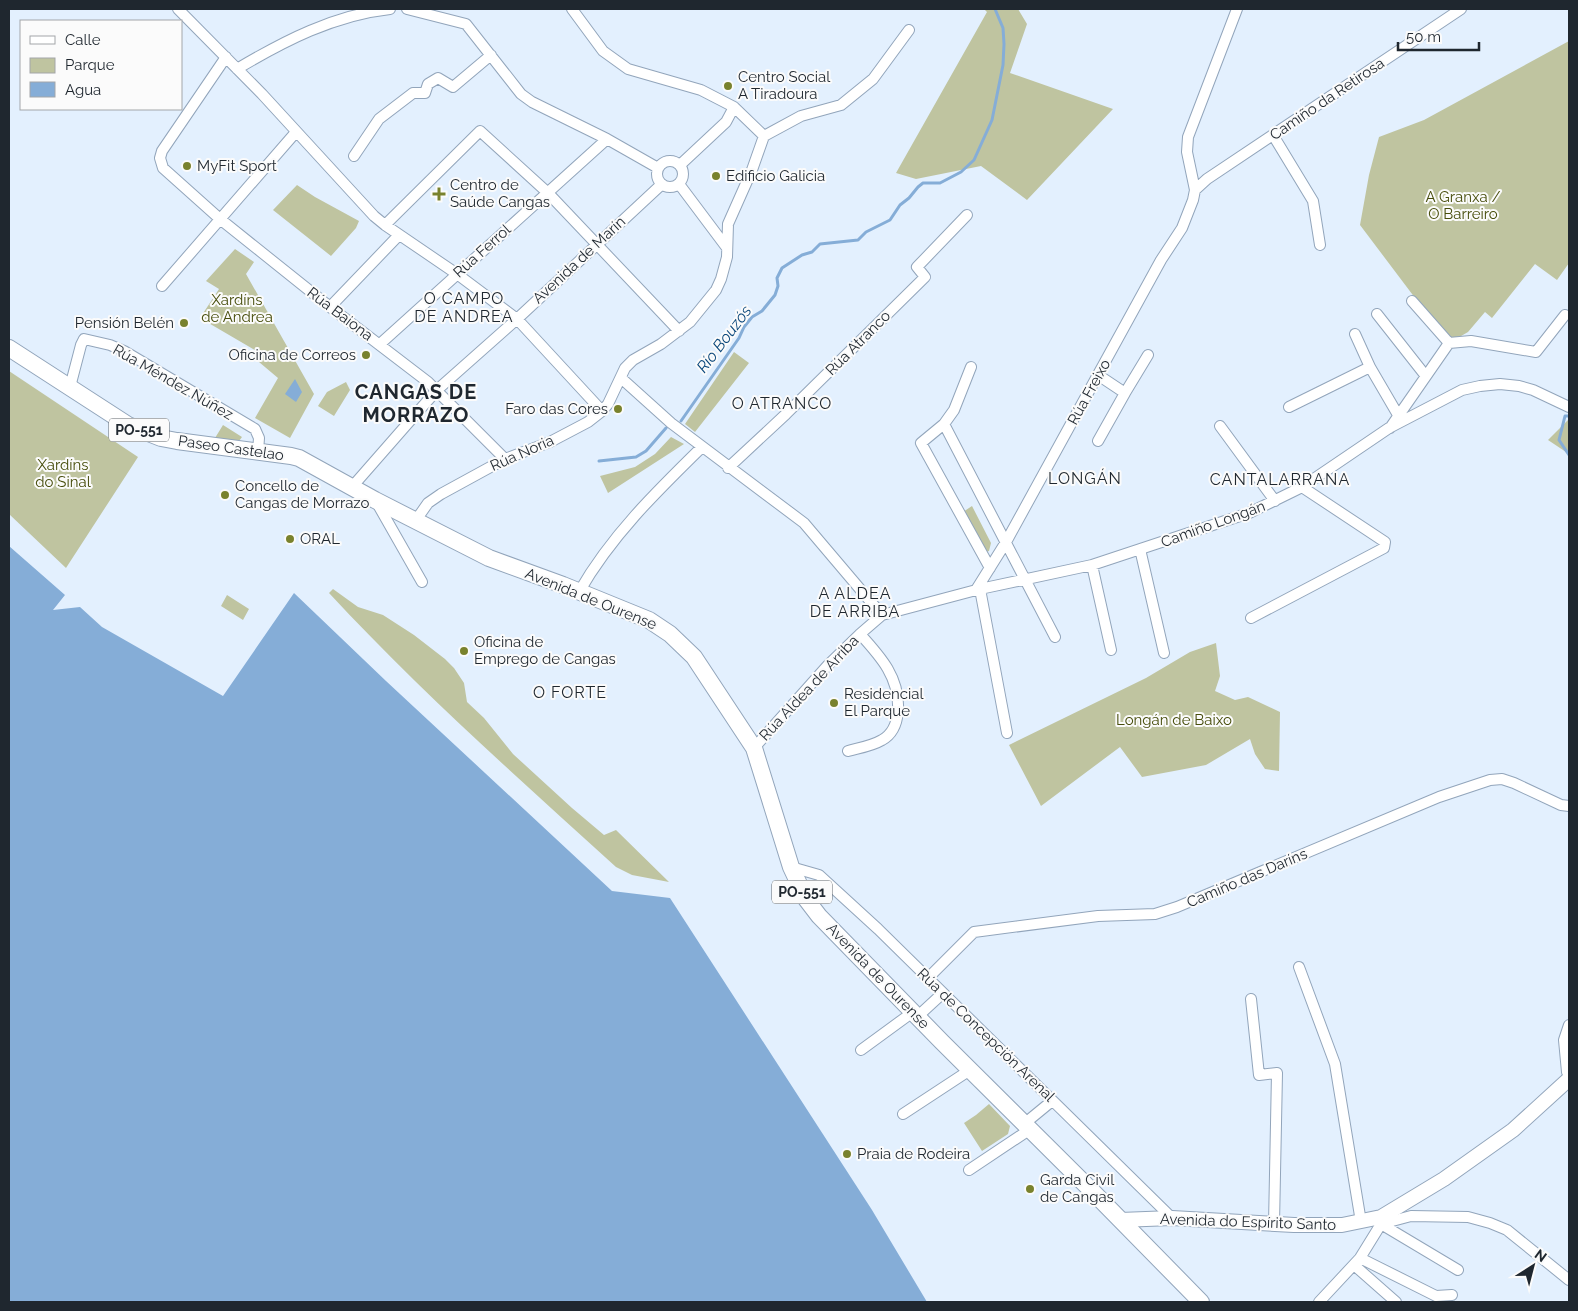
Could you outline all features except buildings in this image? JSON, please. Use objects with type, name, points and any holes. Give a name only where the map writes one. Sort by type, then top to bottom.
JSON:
[{"type":"main road","name":"Paseo Castelao","points":[[9,348],[128,425],[177,442],[299,458],[352,487]]},
{"type":"main road","name":"Avenida de Ourense","points":[[352,487],[489,558],[649,620],[670,634],[694,657],[754,748],[791,867],[806,899],[823,920],[915,1014],[1201,1302]]},
{"type":"street","points":[[178,9],[226,57],[355,197],[385,225],[457,274],[517,319],[602,412]]},
{"type":"street","points":[[237,70],[295,36],[357,14],[390,9]]},
{"type":"street","points":[[407,9],[466,24],[521,94],[543,109],[607,139],[658,168]]},
{"type":"street","points":[[572,9],[603,51],[628,69],[701,90],[734,107],[764,136],[801,116],[841,106],[873,78],[909,30]]},
{"type":"street","points":[[1195,190],[1187,152],[1188,136],[1234,21],[1237,9]]},
{"type":"street","name":"Camiño da Retirosa","points":[[1195,190],[1207,179],[1461,9]]},
{"type":"street","points":[[354,156],[379,120],[413,92],[425,93],[428,84],[438,78],[453,87],[491,55]]},
{"type":"street","name":"Rúa Baiona","points":[[226,57],[162,151],[160,158],[162,165],[170,175],[220,219],[437,390],[505,459]]},
{"type":"street","points":[[680,165],[726,122],[734,107]]},
{"type":"street","points":[[385,225],[480,131],[548,193],[679,331]]},
{"type":"street","points":[[162,286],[296,132]]},
{"type":"street","points":[[1273,135],[1313,201],[1320,246]]},
{"type":"street","name":"Rúa Noria","points":[[416,520],[428,503],[441,494],[505,459],[550,442],[588,422],[602,412],[608,404],[625,368],[633,360],[661,344],[690,322],[716,290],[727,257],[728,224],[752,170],[764,136]]},
{"type":"street","name":"Rúa Ferrol","points":[[380,344],[607,139]]},
{"type":"street","points":[[672,161],[680,165],[684,174],[679,184],[672,187],[662,184],[658,178],[658,168],[666,162],[672,161]]},
{"type":"street","name":"Avenida de Marín","points":[[352,487],[437,390],[517,319],[662,184]]},
{"type":"street","points":[[679,184],[727,248]]},
{"type":"street","name":"Rúa Freixo","points":[[978,590],[1161,260],[1182,228],[1195,190]]},
{"type":"street","name":"Rúa Atranco","points":[[728,468],[786,414],[925,276],[917,267],[967,215]]},
{"type":"street","points":[[330,306],[399,235]]},
{"type":"street","points":[[1412,301],[1449,342]]},
{"type":"street","points":[[1377,314],[1425,375]]},
{"type":"street","points":[[1449,342],[1470,341],[1536,352],[1565,316]]},
{"type":"street","points":[[1354,334],[1370,367],[1398,415]]},
{"type":"street","name":"Rúa Méndez Núñez","points":[[70,387],[84,339],[110,345],[124,351],[255,429],[259,438],[258,452]]},
{"type":"street","points":[[1389,428],[1449,342]]},
{"type":"street","points":[[1098,441],[1148,355]]},
{"type":"street","points":[[971,367],[954,410],[944,424],[921,443],[990,568]]},
{"type":"street","points":[[1289,407],[1370,367]]},
{"type":"street","points":[[1098,375],[1125,394]]},
{"type":"street","points":[[621,378],[671,423],[728,468],[804,523],[882,614]]},
{"type":"street","name":"Camiño Longán","points":[[978,590],[1092,565],[1249,513],[1302,487],[1389,428],[1462,390],[1500,384],[1519,386],[1533,390],[1569,407]]},
{"type":"street","points":[[944,424],[1055,637]]},
{"type":"street","points":[[1220,426],[1275,501]]},
{"type":"street","points":[[579,592],[594,566],[632,517],[702,447]]},
{"type":"street","points":[[1251,618],[1384,548],[1385,542],[1302,487]]},
{"type":"street","points":[[375,500],[422,582]]},
{"type":"street","points":[[1140,549],[1164,653]]},
{"type":"street","points":[[1092,565],[1112,650]]},
{"type":"street","points":[[978,590],[1007,733]]},
{"type":"street","name":"Rúa Aldea de Arriba","points":[[754,748],[828,665],[882,614],[978,590]]},
{"type":"street","points":[[848,751],[872,745],[882,740],[891,733],[897,721],[898,696],[890,672],[881,658],[860,634]]},
{"type":"street","name":"Camiño das Daríns","points":[[928,978],[974,932],[1098,916],[1156,914],[1177,907],[1439,797],[1490,780],[1514,783],[1560,805],[1569,806]]},
{"type":"street","name":"Rúa de Concepción Arenal","points":[[791,867],[819,875],[878,929],[1172,1218]]},
{"type":"street","points":[[1299,967],[1335,1064],[1360,1222]]},
{"type":"street","points":[[861,1050],[943,993]]},
{"type":"street","points":[[1251,998],[1259,1075],[1277,1073],[1274,1224]]},
{"type":"street","points":[[1569,1025],[1564,1040],[1567,1072],[1569,1075]]},
{"type":"street","points":[[903,1114],[970,1070]]},
{"type":"street","name":"Avenida do Espírito Santo","points":[[1120,1220],[1172,1218],[1274,1224],[1342,1225],[1381,1220],[1444,1179],[1513,1130],[1569,1079]]},
{"type":"street","points":[[969,1170],[1027,1127],[1052,1101]]},
{"type":"street","points":[[1381,1220],[1410,1216],[1468,1217],[1490,1223],[1506,1230],[1569,1280]]},
{"type":"street","points":[[1319,1302],[1357,1262],[1381,1220]]},
{"type":"street","points":[[1381,1220],[1458,1270]]},
{"type":"street","points":[[1357,1262],[1438,1299],[1452,1295]]},
{"type":"street","points":[[1357,1262],[1396,1302]]},
{"type":"green space","points":[[984,9],[1018,9],[1027,24],[1010,73],[1113,109],[1027,200],[981,166],[916,179],[896,173],[987,12]]},
{"type":"green space","name":"A Granxa / O Barreiro","points":[[1569,41],[1569,263],[1557,280],[1535,264],[1492,318],[1485,312],[1468,332],[1449,343],[1360,225],[1369,175],[1379,137],[1424,120]]},
{"type":"green space","points":[[297,185],[359,221],[356,228],[331,256],[273,210]]},
{"type":"green space","name":"Xardíns de Andrea","points":[[235,249],[254,262],[246,274],[314,394],[290,438],[255,418],[278,378],[259,362],[260,353],[200,318],[219,289],[206,281]]},
{"type":"green space","points":[[734,352],[749,363],[695,432],[685,424]]},
{"type":"green space","name":"Xardíns do Sinal","points":[[9,371],[138,457],[66,568],[9,514]]},
{"type":"green space","points":[[346,382],[350,390],[334,416],[318,406],[327,392]]},
{"type":"green space","points":[[1569,419],[1569,454],[1548,440]]},
{"type":"green space","points":[[223,425],[242,437],[239,441],[215,438]]},
{"type":"green space","points":[[671,437],[684,444],[608,493],[600,476],[635,467],[655,454]]},
{"type":"green space","points":[[972,506],[991,543],[989,551],[986,552],[963,512]]},
{"type":"green space","points":[[333,589],[358,607],[383,615],[414,635],[445,659],[464,683],[467,702],[484,718],[513,754],[604,835],[616,830],[669,882],[632,875],[616,867],[469,733],[398,664],[329,593]]},
{"type":"green space","points":[[227,595],[249,609],[243,620],[221,606]]},
{"type":"green space","name":"Longán de Baixo","points":[[1216,643],[1220,676],[1215,691],[1235,700],[1248,697],[1280,712],[1279,771],[1265,769],[1255,754],[1250,739],[1206,765],[1142,777],[1120,747],[1041,806],[1009,745],[1146,678],[1190,652]]},
{"type":"green space","points":[[989,1104],[1010,1126],[1008,1134],[982,1151],[964,1123]]},
{"type":"water","points":[[295,379],[302,392],[296,402],[285,394]]},
{"type":"water","points":[[9,546],[65,595],[53,610],[80,607],[102,627],[223,696],[294,593],[612,891],[670,898],[872,1210],[927,1302],[9,1302]]},
{"type":"waterway","name":"Río Bouzós","points":[[681,421],[739,338],[744,327],[752,317],[762,311],[775,295],[778,286],[777,278],[782,268],[802,255],[812,252],[820,244],[858,240],[866,232],[890,220],[900,205],[923,183],[940,183],[961,172],[974,160],[992,120],[1003,65],[1003,28],[995,9]]},
{"type":"waterway","points":[[1569,416],[1565,416],[1559,440],[1569,455]]},
{"type":"waterway","name":"Río Bouzós","points":[[599,461],[636,457],[646,451],[666,428]]},
{"type":"place","name":"Centro Social A Tiradoura","points":[[728,86]]},
{"type":"place","name":"MyFit Sport","points":[[187,166]]},
{"type":"place","name":"Edificio Galicia","points":[[716,176]]},
{"type":"place","name":"Centro de Saúde Cangas","points":[[439,194]]},
{"type":"place","name":"Pensión Belén","points":[[184,323]]},
{"type":"place","name":"Oficina de Correos","points":[[366,355]]},
{"type":"place","name":"Faro das Cores","points":[[618,409]]},
{"type":"place","name":"Concello de Cangas de Morrazo","points":[[225,495]]},
{"type":"place","name":"ORAL","points":[[290,539]]},
{"type":"place","name":"Oficina de Emprego de Cangas","points":[[464,651]]},
{"type":"place","name":"Residencial El Parque","points":[[834,703]]},
{"type":"place","name":"Praia de Rodeira","points":[[847,1154]]},
{"type":"place","name":"Garda Civil de Cangas","points":[[1030,1189]]},
{"type":"district","name":"O CAMPO DE ANDREA","points":[[464,307]]},
{"type":"district","name":"O ATRANCO","points":[[782,403]]},
{"type":"district","name":"CANGAS DE MORRAZO","points":[[416,404]]},
{"type":"district","name":"LONGÁN","points":[[1085,478]]},
{"type":"district","name":"CANTALARRANA","points":[[1280,479]]},
{"type":"district","name":"A ALDEA DE ARRIBA","points":[[855,602]]},
{"type":"district","name":"O FORTE","points":[[570,692]]}]
